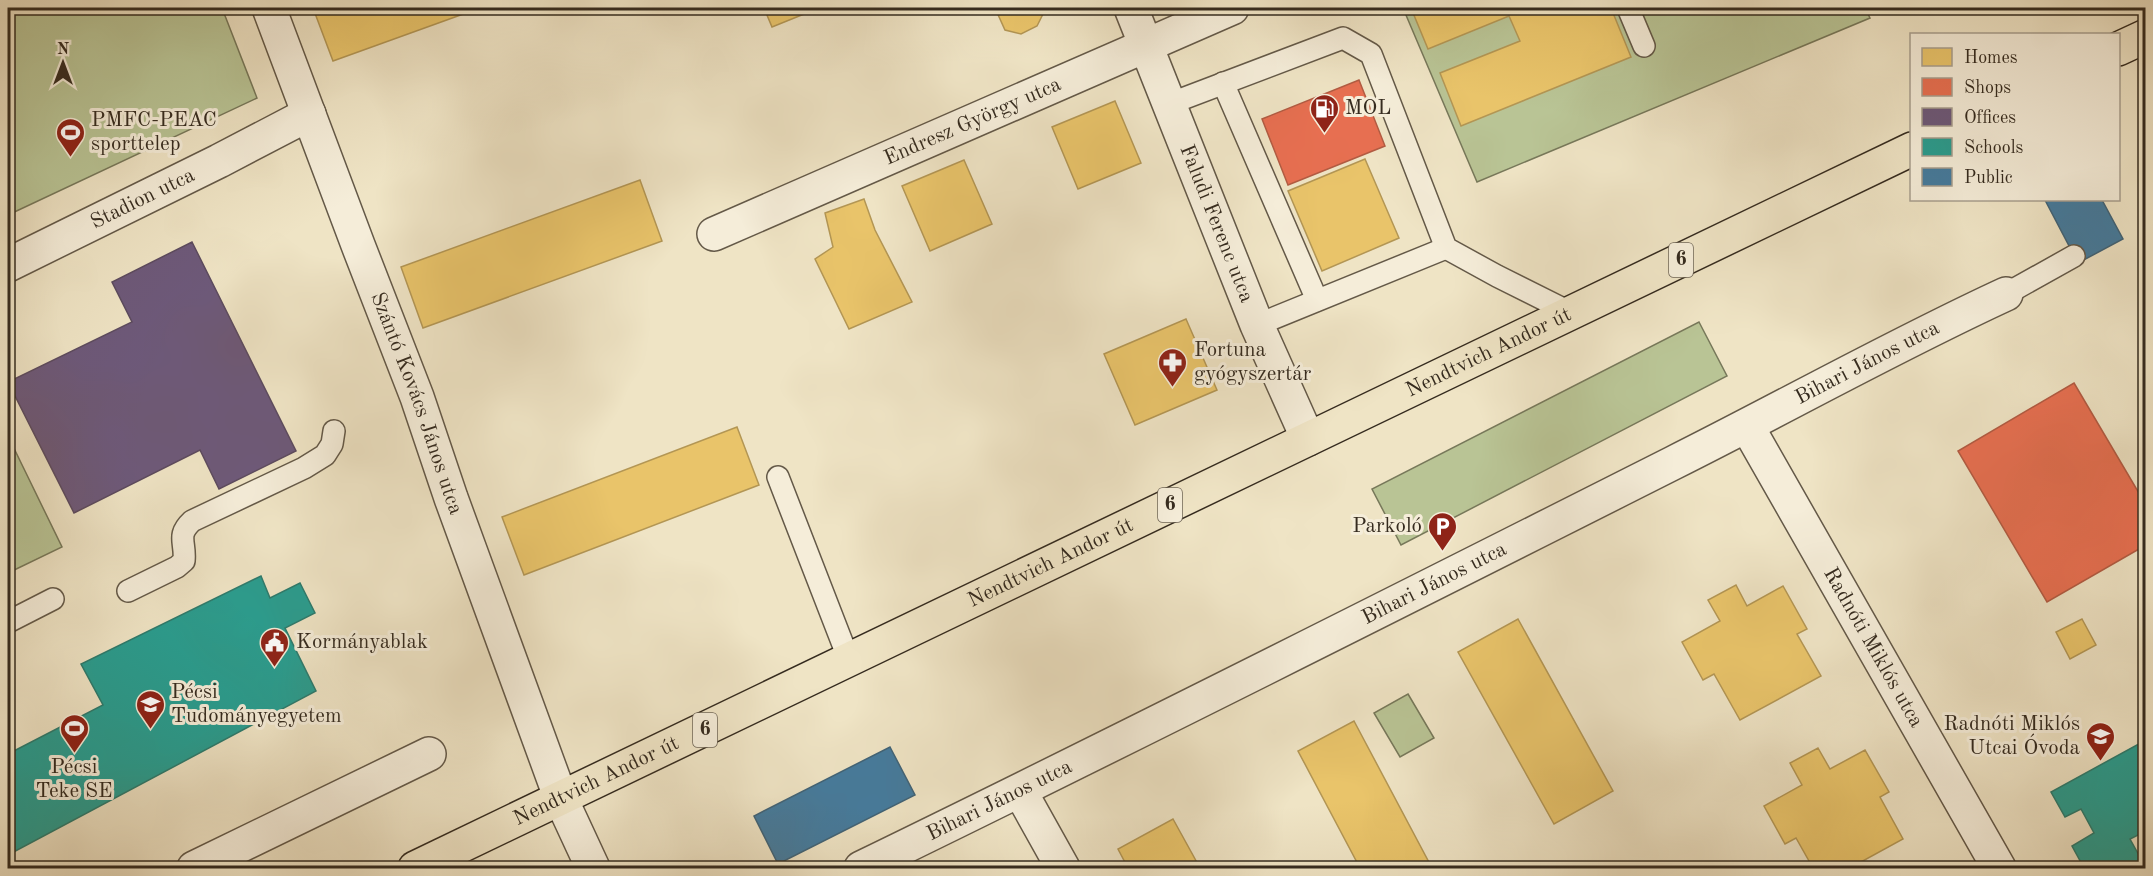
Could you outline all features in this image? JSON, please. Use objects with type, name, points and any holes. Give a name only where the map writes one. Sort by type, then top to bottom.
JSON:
[{"type":"main road","points":[[2120,48],[2145,36]]},
{"type":"main road","name":"Nendtvich Andor út","points":[[416,868],[1910,149]]},
{"type":"street","name":"Szántó Kovács János utca","points":[[269,8],[417,396],[451,498],[561,799],[593,868]]},
{"type":"street","name":"Faludi Ferenc utca","points":[[1131,8],[1257,325],[1308,439]]},
{"type":"street","name":"Endresz György utca","points":[[714,234],[1232,8]]},
{"type":"street","name":"Stadion utca","points":[[8,265],[309,114]]},
{"type":"street","name":"Bihari János utca","points":[[861,868],[1020,791],[1747,426],[1939,324],[2006,294]]},
{"type":"street","name":"Radnóti Miklós utca","points":[[1747,426],[1999,868]]},
{"type":"street","points":[[194,868],[429,754]]},
{"type":"street","points":[[1020,791],[1063,868]]},
{"type":"lane","points":[[1628,8],[1644,46]]},
{"type":"lane","points":[[1169,104],[1343,38],[1371,54],[1446,248],[1571,313]]},
{"type":"lane","points":[[1223,83],[1317,300]]},
{"type":"lane","points":[[1257,325],[1446,248]]},
{"type":"lane","points":[[2006,294],[2074,256]]},
{"type":"lane","points":[[128,591],[177,567],[184,561],[185,550],[181,538],[185,528],[192,521],[304,468],[325,455],[332,444],[334,431]]},
{"type":"lane","points":[[778,477],[849,660]]},
{"type":"lane","points":[[8,622],[53,599]]},
{"type":"green space","name":"PMFC-PEAC sporttelep","points":[[8,8],[222,8],[257,98],[8,215]]},
{"type":"green space","points":[[1403,8],[1865,8],[1870,18],[1477,182]]},
{"type":"green space","points":[[1699,322],[1727,376],[1401,545],[1372,489]]},
{"type":"green space","points":[[8,436],[62,547],[8,573]]},
{"type":"green space","points":[[1408,694],[1434,738],[1400,757],[1374,713]]},
{"type":"building: Homes","points":[[313,8],[480,8],[333,61]]},
{"type":"building: Homes","points":[[764,8],[819,8],[772,27]]},
{"type":"building: Homes","points":[[995,8],[1046,8],[1037,26],[1021,34],[1005,30]]},
{"type":"building: Homes","points":[[1411,8],[1611,8],[1631,57],[1461,126],[1440,73],[1520,41],[1509,16],[1428,49]]},
{"type":"building: Homes","points":[[1115,101],[1141,163],[1078,189],[1052,127]]},
{"type":"building: Homes","points":[[1365,159],[1399,238],[1322,271],[1288,191]]},
{"type":"building: Homes","points":[[964,160],[992,224],[930,251],[902,186]]},
{"type":"building: Homes","points":[[640,180],[662,241],[423,328],[401,267]]},
{"type":"building: Homes","points":[[864,199],[875,230],[912,302],[849,329],[815,259],[833,247],[825,213]]},
{"type":"building: Homes","points":[[1186,319],[1217,390],[1135,425],[1104,354]]},
{"type":"building: Homes","points":[[737,427],[759,485],[524,575],[502,517]]},
{"type":"building: Homes","points":[[1736,585],[1747,606],[1783,586],[1807,629],[1797,634],[1821,676],[1740,720],[1714,674],[1703,680],[1682,642],[1720,621],[1708,600]]},
{"type":"building: Homes","points":[[1518,619],[1613,791],[1554,824],[1458,652]]},
{"type":"building: Homes","points":[[2082,619],[2096,645],[2070,659],[2056,632]]},
{"type":"building: Homes","points":[[1354,721],[1432,868],[1360,868],[1298,751]]},
{"type":"building: Homes","points":[[1818,748],[1830,769],[1865,750],[1889,792],[1880,797],[1903,839],[1850,868],[1813,868],[1796,838],[1785,844],[1764,806],[1802,785],[1790,763]]},
{"type":"building: Homes","points":[[1173,819],[1200,868],[1128,868],[1118,849]]},
{"type":"building: Shops","name":"MOL","points":[[1359,80],[1385,146],[1288,185],[1262,119]]},
{"type":"building: Shops","points":[[2074,383],[2146,505],[2146,545],[2047,602],[1958,451]]},
{"type":"building: Offices","points":[[192,242],[296,451],[219,489],[200,450],[74,513],[8,382],[132,322],[112,282]]},
{"type":"building: Schools","name":"Pécsi Tudományegyetem","points":[[261,576],[270,598],[300,583],[315,613],[285,628],[316,691],[8,855],[8,754],[103,705],[81,664]]},
{"type":"building: Schools","points":[[2146,740],[2146,831],[2130,839],[2146,868],[2084,868],[2072,846],[2094,833],[2081,809],[2065,817],[2051,792]]},
{"type":"building: Public","points":[[2046,201],[2103,201],[2123,239],[2078,263]]},
{"type":"building: Public","points":[[890,747],[915,795],[778,864],[754,816]]},
{"type":"place","name":"MOL","points":[[1324,134]]},
{"type":"place","name":"PMFC-PEAC sporttelep","points":[[70,158]]},
{"type":"place","name":"Fortuna gyógyszertár","points":[[1173,388]]},
{"type":"place","name":"Parkoló","points":[[1443,552]]},
{"type":"place","name":"Kormányablak","points":[[275,668]]},
{"type":"place","name":"Pécsi Tudományegyetem","points":[[150,730]]},
{"type":"place","name":"Pécsi Teke SE","points":[[74,754]]},
{"type":"place","name":"Radnóti Miklós Utcai Óvoda","points":[[2101,762]]}]
